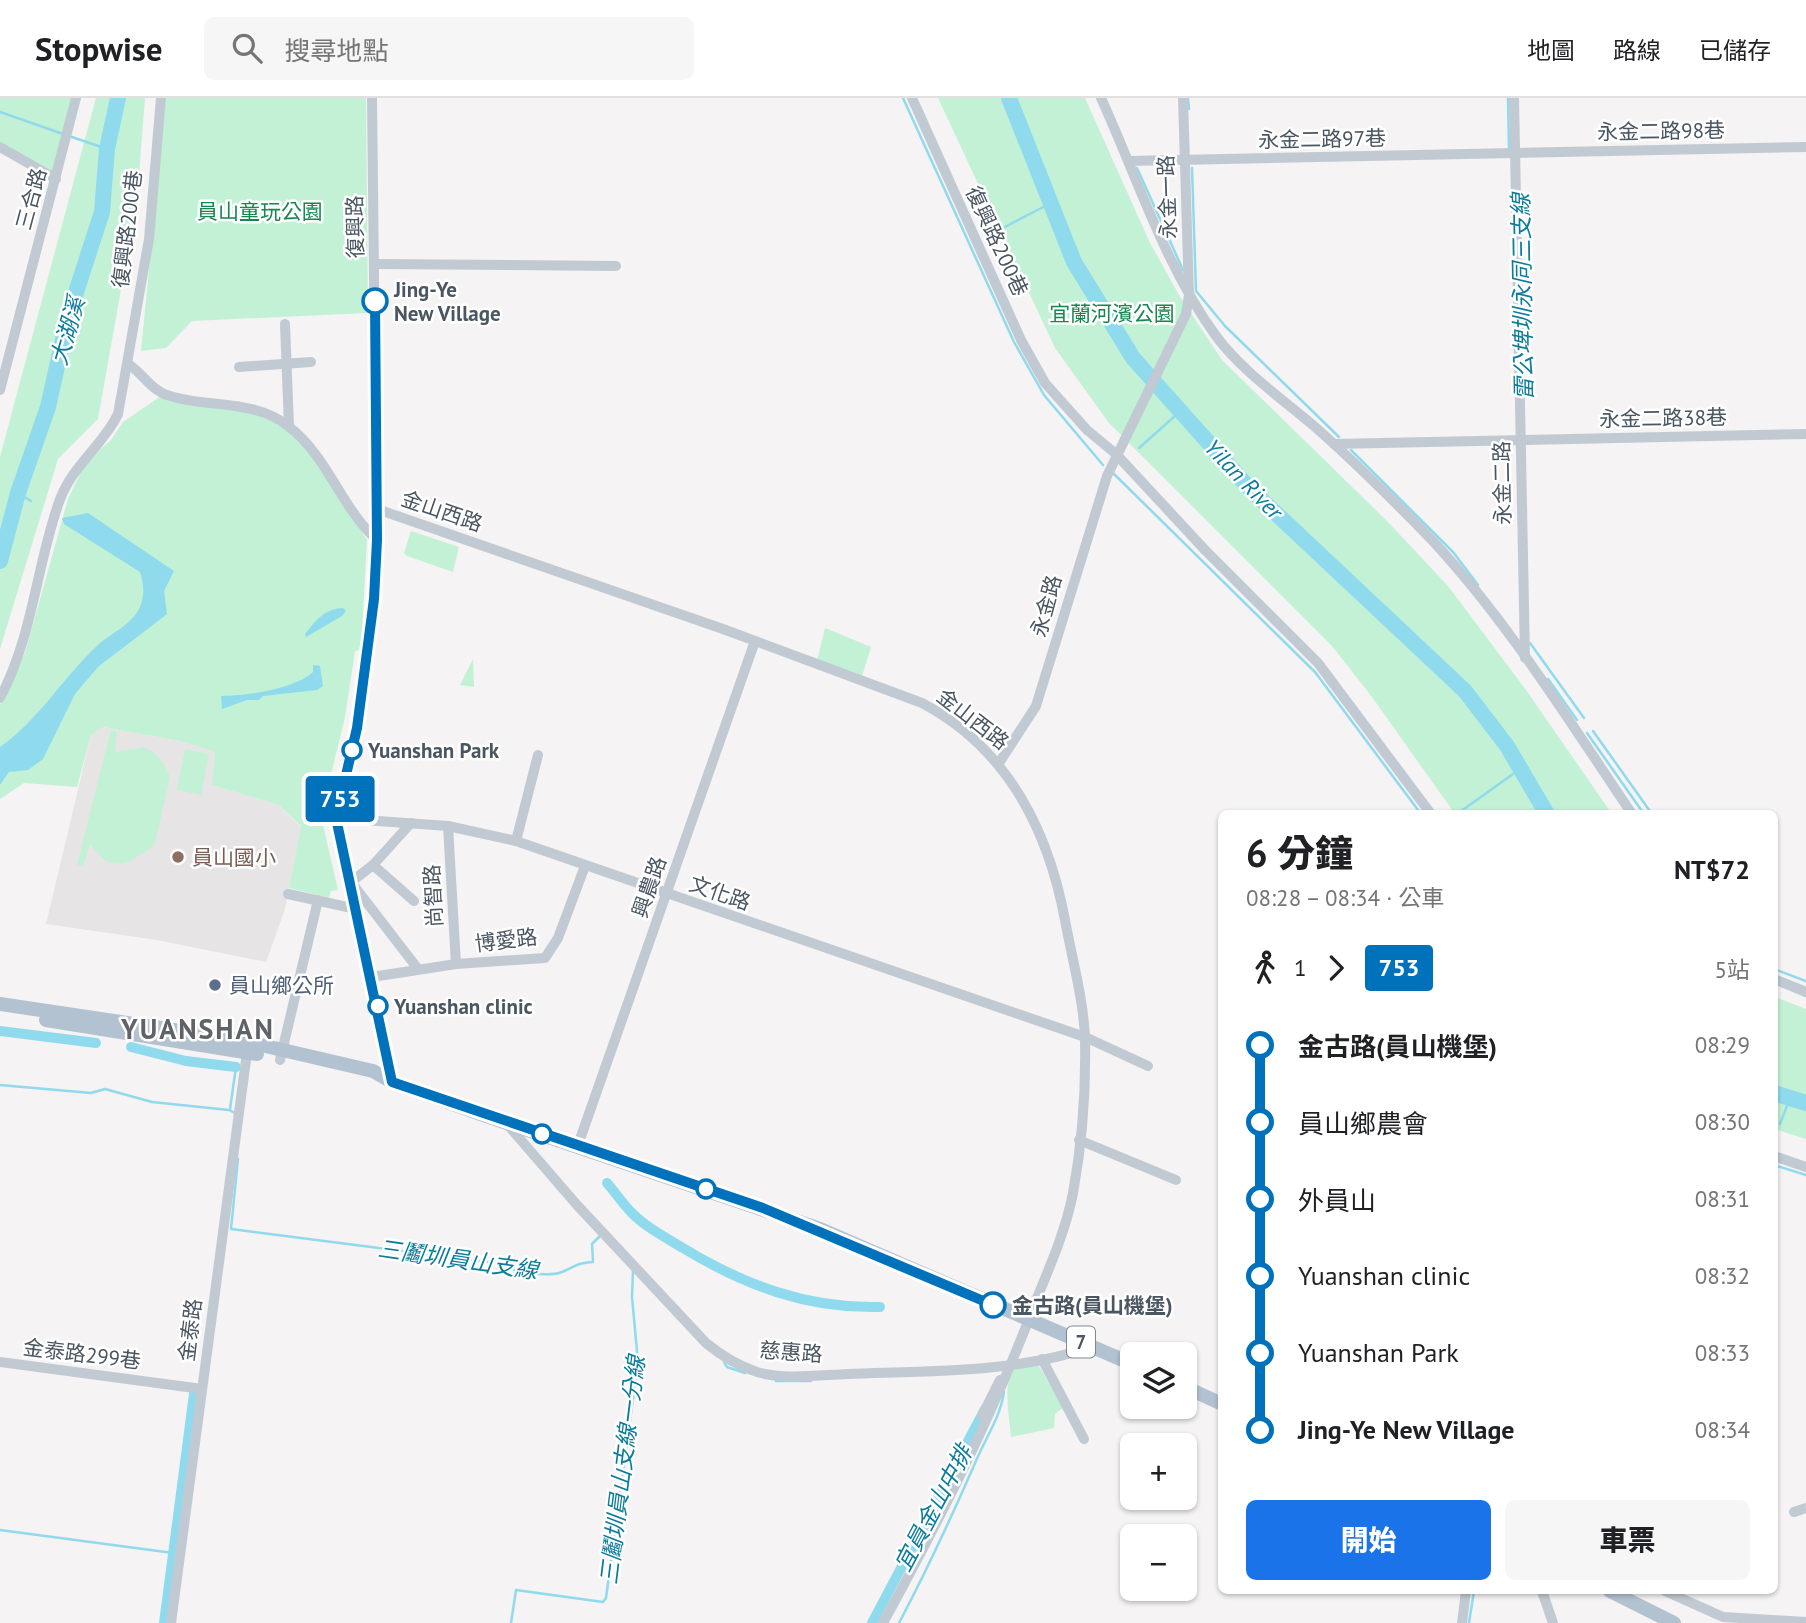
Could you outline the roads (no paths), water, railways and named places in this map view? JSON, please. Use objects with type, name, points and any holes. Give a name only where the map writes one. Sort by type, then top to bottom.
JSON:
[{"type":"main road","name":"7","points":[[0,1004],[281,1055],[294,1051],[373,1071],[392,1082],[820,1230],[1120,1359]]},
{"type":"main road","name":"7","points":[[0,1013],[248,1047]]},
{"type":"main road","points":[[1197,1393],[1218,1402]]},
{"type":"main road","points":[[1616,1594],[1674,1623]]},
{"type":"street","name":"三合路","points":[[0,390],[76,98]]},
{"type":"street","name":"復興路200巷","points":[[0,698],[25,638],[59,500],[78,464],[106,434],[118,414],[149,239],[161,98]]},
{"type":"street","name":"復興路","points":[[372,98],[377,540],[374,599],[357,728],[336,818],[372,977],[392,1082]]},
{"type":"street","name":"復興路200巷","points":[[912,98],[1021,340],[1045,383],[1087,430],[1116,454],[1205,550],[1318,663],[1428,810]]},
{"type":"street","points":[[1101,98],[1189,295],[1217,337],[1239,361],[1334,444],[1434,542],[1525,658],[1629,810]]},
{"type":"street","name":"永金一路","points":[[1127,434],[1186,314],[1189,295],[1183,98]]},
{"type":"street","name":"永金二路","points":[[1514,98],[1525,658]]},
{"type":"street","points":[[0,146],[56,179]]},
{"type":"street","name":"永金二路98巷","points":[[1516,154],[1806,147]]},
{"type":"street","name":"永金二路97巷","points":[[1129,161],[1516,154]]},
{"type":"street","points":[[375,264],[617,266]]},
{"type":"street","points":[[285,324],[289,426]]},
{"type":"street","points":[[239,367],[311,362]]},
{"type":"street","points":[[128,364],[137,370],[149,386],[169,396],[261,412],[289,426],[332,476],[363,526],[377,540]]},
{"type":"street","name":"永金路","points":[[999,763],[1036,706],[1085,540],[1116,454],[1127,434]]},
{"type":"street","name":"永金二路38巷","points":[[1334,444],[1806,434]]},
{"type":"street","name":"金山西路","points":[[377,509],[922,703],[942,713],[999,763],[1021,797],[1058,885],[1085,1037],[1073,1193],[1060,1240],[1000,1395],[883,1623]]},
{"type":"street","name":"興農路","points":[[578,1145],[755,642]]},
{"type":"street","points":[[516,841],[538,755]]},
{"type":"street","name":"文化路","points":[[336,818],[448,826],[516,841],[1085,1037],[1148,1066]]},
{"type":"street","points":[[411,823],[373,865],[351,882],[418,970]]},
{"type":"street","name":"尚智路","points":[[448,826],[456,964]]},
{"type":"street","points":[[373,865],[414,901]]},
{"type":"street","name":"博愛路","points":[[372,977],[456,964],[545,958],[558,938],[585,866]]},
{"type":"street","points":[[288,894],[356,909]]},
{"type":"street","points":[[281,1055],[318,900]]},
{"type":"street","points":[[1778,981],[1806,992]]},
{"type":"street","name":"金泰路","points":[[171,1623],[248,1047]]},
{"type":"street","name":"慈惠路","points":[[505,1122],[622,1255],[706,1343],[725,1358],[759,1373],[799,1376],[924,1371],[1065,1356],[1092,1346]]},
{"type":"street","points":[[1079,1140],[1176,1180]]},
{"type":"street","points":[[1778,1157],[1806,1167]]},
{"type":"street","points":[[1042,1359],[1058,1395],[1084,1439]]},
{"type":"street","name":"金泰路299巷","points":[[0,1362],[202,1389]]},
{"type":"street","points":[[1794,1512],[1806,1508]]},
{"type":"street","points":[[1462,1623],[1466,1594]]},
{"type":"street","points":[[1543,1594],[1553,1623]]},
{"type":"street","points":[[1672,1594],[1723,1617],[1806,1622]]},
{"type":"water","points":[[88,513],[174,571],[164,591],[167,614],[98,667],[75,694],[43,759],[28,770],[9,772],[0,785],[0,747],[27,724],[98,645],[131,620],[141,604],[143,590],[140,572],[64,524],[62,518]]},
{"type":"water","points":[[343,608],[346,611],[342,616],[306,637],[305,634],[321,616]]},
{"type":"water","points":[[313,665],[320,666],[323,686],[317,690],[263,696],[259,700],[247,700],[222,709],[221,696],[256,693],[294,683],[313,672]]},
{"type":"waterway","name":"大湖溪","points":[[0,561],[18,493],[48,407],[68,317],[102,212],[107,149],[118,98]]},
{"type":"waterway","points":[[903,98],[1014,342],[1044,395],[1103,465]]},
{"type":"waterway","name":"Yilan River","points":[[1009,98],[1074,262],[1133,358],[1249,488],[1465,691],[1507,746],[1545,810]]},
{"type":"waterway","points":[[1188,98],[1189,109]]},
{"type":"waterway","points":[[1508,98],[1509,149]]},
{"type":"waterway","points":[[0,112],[63,134]]},
{"type":"waterway","points":[[69,136],[107,149]]},
{"type":"waterway","points":[[1137,168],[1183,270]]},
{"type":"waterway","points":[[1192,168],[1196,291]]},
{"type":"waterway","points":[[1001,229],[1051,203]]},
{"type":"waterway","points":[[1196,291],[1225,326],[1339,437]]},
{"type":"waterway","points":[[1139,448],[1175,416]]},
{"type":"waterway","points":[[1351,450],[1453,552],[1478,585]]},
{"type":"waterway","points":[[1113,473],[1315,672],[1418,810]]},
{"type":"waterway","points":[[18,493],[31,501]]},
{"type":"waterway","name":"雷公埤圳永同三支線","points":[[1530,643],[1584,718]]},
{"type":"waterway","points":[[1548,679],[1577,720]]},
{"type":"waterway","name":"雷公埤圳永同三支線","points":[[1593,731],[1649,810]]},
{"type":"waterway","points":[[1587,733],[1641,810]]},
{"type":"waterway","points":[[1463,810],[1520,769]]},
{"type":"waterway","points":[[1778,970],[1806,981]]},
{"type":"waterway","points":[[0,1031],[96,1043]]},
{"type":"waterway","points":[[131,1047],[186,1061],[236,1067]]},
{"type":"waterway","points":[[230,1109],[236,1067]]},
{"type":"waterway","name":"三鬮圳員山支線","points":[[0,1085],[91,1093],[105,1089],[152,1102],[229,1110],[237,1114]]},
{"type":"waterway","name":"Yilan River","points":[[1778,1094],[1806,1103]]},
{"type":"waterway","points":[[1780,1124],[1790,1098]]},
{"type":"waterway","name":"三鬮圳員山支線","points":[[238,1159],[231,1229],[496,1263],[538,1274],[555,1274],[593,1262],[592,1244],[601,1235]]},
{"type":"waterway","points":[[1778,1166],[1806,1175]]},
{"type":"waterway","points":[[607,1183],[628,1209],[649,1227],[729,1273],[802,1299],[853,1307],[880,1307]]},
{"type":"waterway","name":"三鬮圳員山支線一分線","points":[[511,1623],[516,1590],[603,1602],[606,1598],[638,1362],[632,1297],[633,1270]]},
{"type":"waterway","name":"三鬮圳員山支線","points":[[724,1362],[727,1367],[745,1373]]},
{"type":"waterway","name":"三鬮圳員山支線","points":[[776,1381],[811,1381]]},
{"type":"waterway","points":[[899,1623],[992,1427],[1004,1392]]},
{"type":"waterway","points":[[164,1623],[194,1394]]},
{"type":"waterway","name":"宜員金山中排","points":[[872,1623],[985,1409]]},
{"type":"waterway","points":[[0,1530],[173,1553]]},
{"type":"waterway","points":[[1469,1623],[1474,1594]]},
{"type":"place","name":"Jing-Ye New Village","points":[[375,301]]},
{"type":"place","name":"Yuanshan Park","points":[[352,750]]},
{"type":"place","name":"員山國小","points":[[178,857]]},
{"type":"place","name":"員山鄉公所","points":[[215,985]]},
{"type":"place","name":"Yuanshan clinic","points":[[378,1006]]},
{"type":"place","name":"金古路(員山機堡)","points":[[993,1305]]},
{"type":"district","name":"YUANSHAN","points":[[198,1028]]},
{"type":"park label","name":"員山童玩公園","points":[[260,211]]},
{"type":"park label","name":"宜蘭河濱公園","points":[[1112,313]]}]
